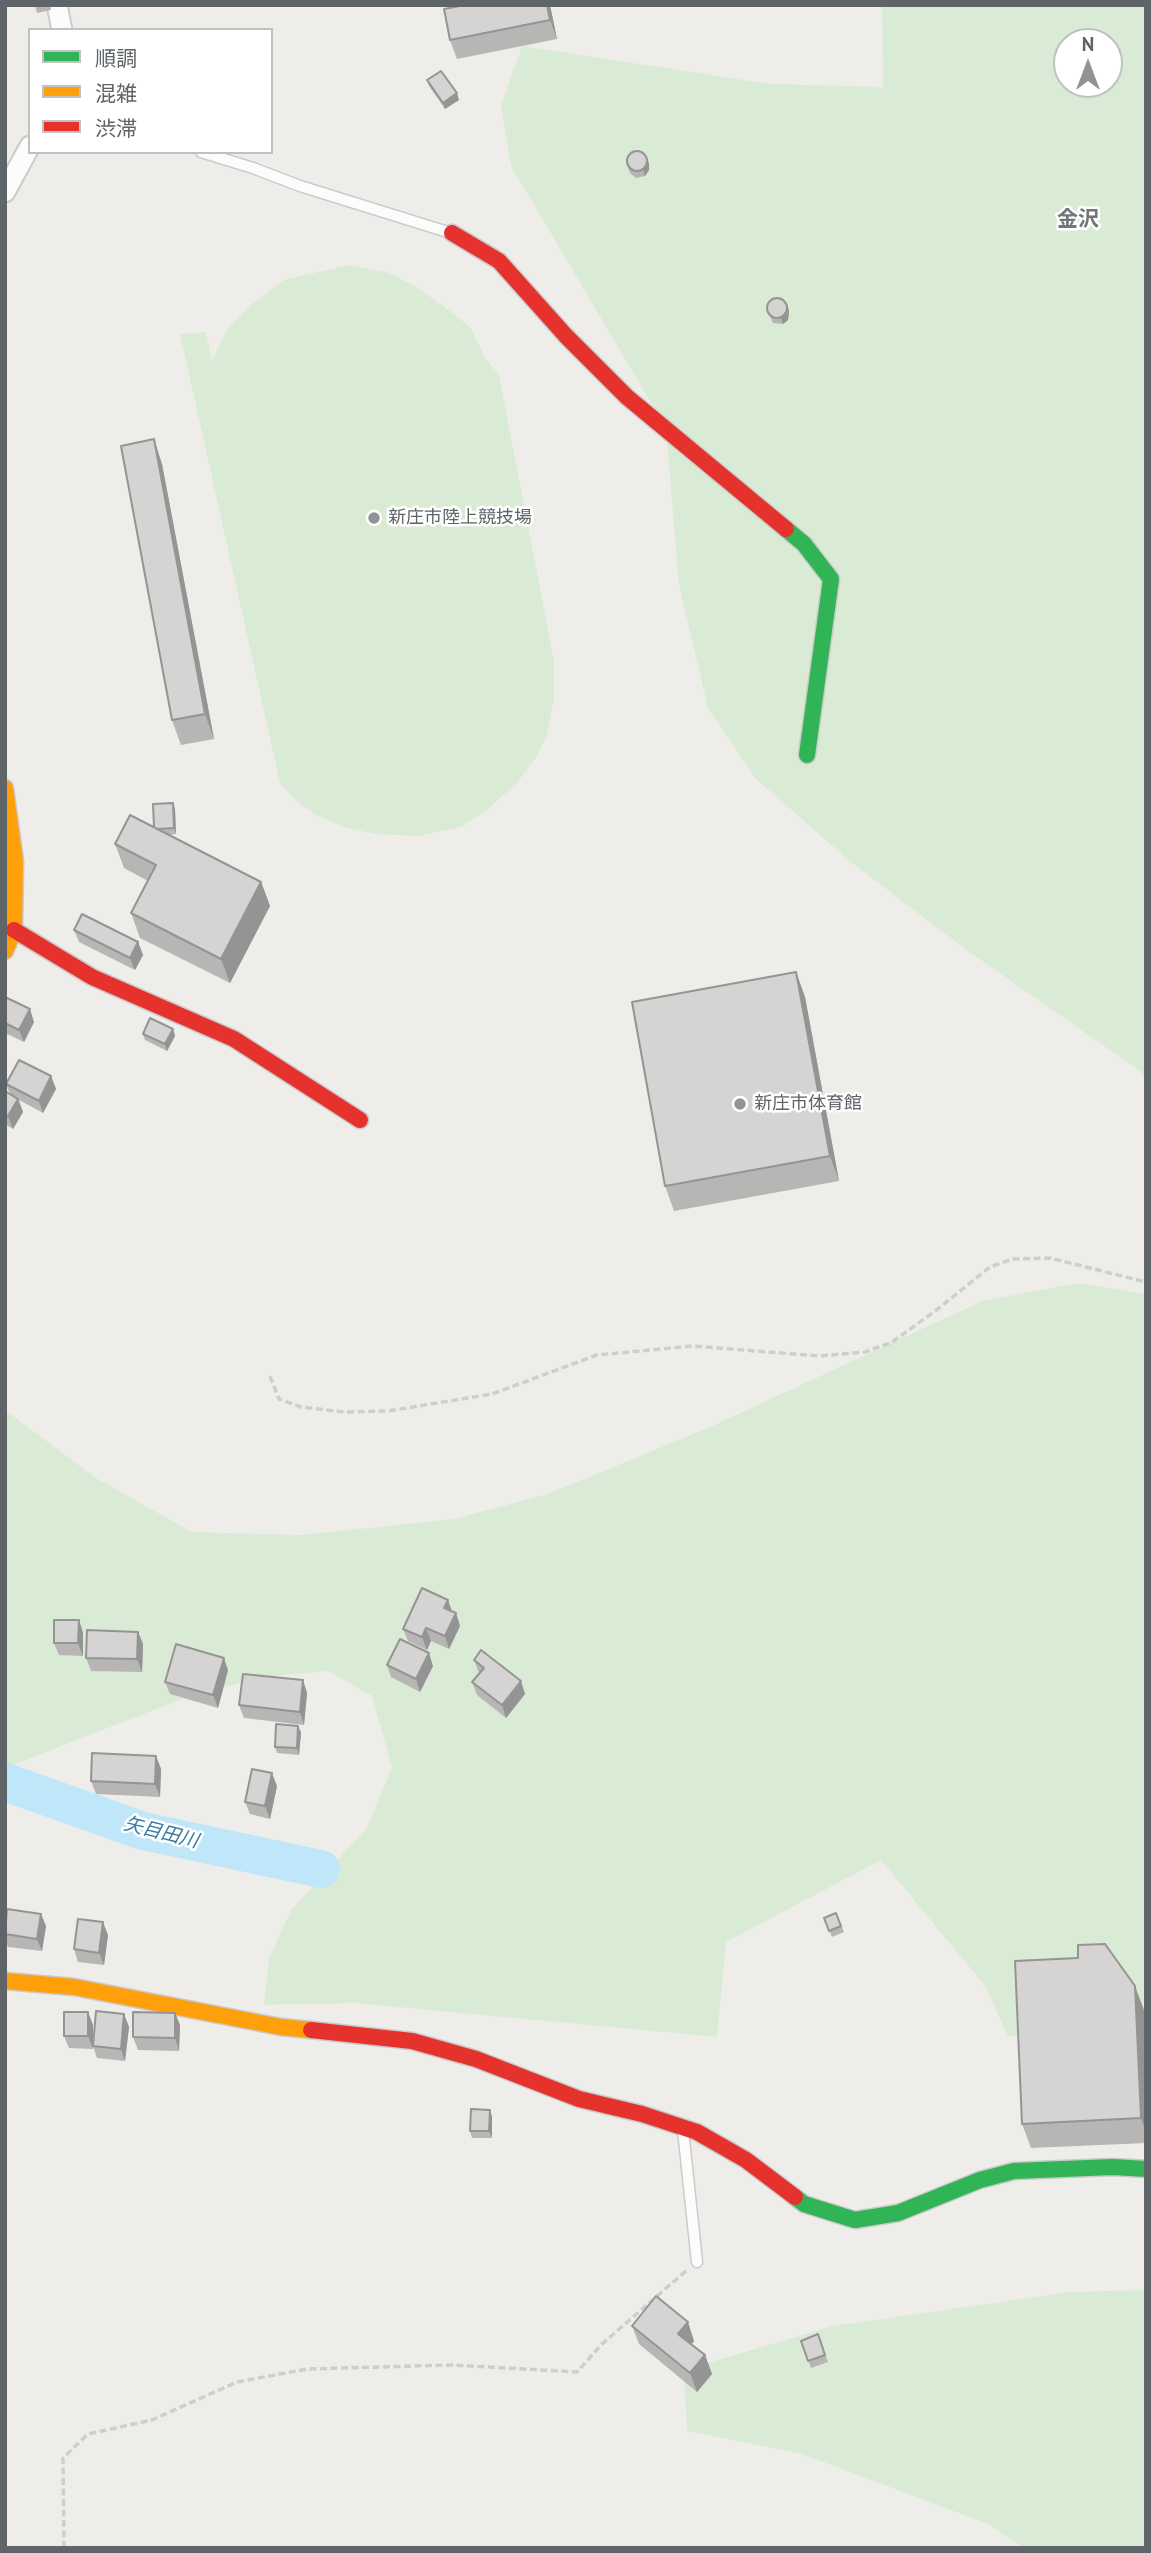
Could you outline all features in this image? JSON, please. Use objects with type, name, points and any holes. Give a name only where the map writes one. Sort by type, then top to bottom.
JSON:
[{"type":"street","points":[[57,5],[62,28]]},
{"type":"street","points":[[5,192],[28,150]]},
{"type":"street","points":[[452,233],[499,261],[566,336],[627,397],[804,544],[831,579],[807,755]]},
{"type":"street","points":[[5,788],[15,861],[14,930],[5,951]]},
{"type":"street","points":[[14,930],[93,977],[234,1039],[360,1120]]},
{"type":"street","points":[[5,1981],[74,1987],[281,2027],[412,2041],[476,2059],[579,2099],[642,2114],[697,2132],[746,2160],[804,2204],[855,2220],[898,2213],[980,2180],[1014,2171],[1113,2167],[1146,2169]]},
{"type":"lane","points":[[207,154],[452,233]]},
{"type":"lane","points":[[683,2127],[697,2262]]},
{"type":"path","points":[[270,1376],[279,1399],[301,1407],[345,1412],[387,1411],[492,1394],[597,1355],[693,1346],[819,1356],[866,1352],[892,1342],[990,1267],[1012,1259],[1050,1258],[1146,1282]]},
{"type":"path","points":[[64,2548],[63,2458],[88,2434],[152,2420],[237,2382],[307,2369],[452,2365],[577,2372],[602,2344],[697,2262]]},
{"type":"green space","points":[[882,5],[1146,5],[1146,1078],[1140,1071],[968,951],[852,863],[755,778],[708,708],[679,585],[666,428],[511,166],[501,106],[522,46],[770,84],[883,87]]},
{"type":"green space","name":"新庄市陸上競技場","points":[[348,265],[390,273],[418,288],[446,308],[470,327],[485,357],[499,375],[554,661],[554,699],[547,734],[537,756],[517,783],[488,809],[461,827],[418,836],[375,834],[344,827],[316,815],[294,799],[280,783],[180,334],[206,332],[212,361],[227,330],[252,304],[284,280]]},
{"type":"green space","points":[[1078,1283],[1146,1294],[1146,2061],[1030,2036],[1008,2036],[985,1986],[881,1860],[726,1942],[717,2037],[355,2003],[264,2005],[269,1958],[291,1910],[367,1828],[392,1768],[372,1696],[328,1671],[259,1677],[182,1699],[5,1768],[5,1410],[96,1478],[192,1532],[301,1535],[454,1519],[548,1494],[708,1428],[982,1301]]},
{"type":"green space","points":[[1146,2290],[1146,2548],[1024,2548],[988,2524],[802,2454],[687,2431],[684,2370],[833,2326],[1070,2292]]},
{"type":"building","points":[[465,5],[547,5],[550,20],[450,40],[444,9]]},
{"type":"building","points":[[441,71],[457,93],[443,103],[427,80]]},
{"type":"building","points":[[637,151],[644,154],[647,161],[644,168],[637,171],[630,168],[627,161],[630,154]]},
{"type":"building","points":[[777,298],[784,301],[787,308],[784,315],[777,318],[770,315],[767,308],[770,301]]},
{"type":"building","points":[[154,439],[205,714],[172,720],[121,446]]},
{"type":"building","points":[[173,803],[174,828],[154,827],[153,804]]},
{"type":"building","points":[[130,815],[261,882],[221,959],[131,913],[156,865],[115,844]]},
{"type":"building","points":[[82,914],[138,942],[130,958],[74,930]]},
{"type":"building","name":"新庄市体育館","points":[[796,972],[830,1156],[665,1186],[632,1002]]},
{"type":"building","points":[[5,997],[30,1009],[19,1030],[5,1023]]},
{"type":"building","points":[[150,1018],[173,1029],[165,1044],[143,1034]]},
{"type":"building","points":[[19,1060],[51,1076],[39,1101],[6,1084]]},
{"type":"building","points":[[5,1091],[18,1099],[8,1116],[5,1114]]},
{"type":"building","points":[[422,1588],[448,1600],[444,1608],[456,1613],[445,1636],[426,1628],[422,1637],[403,1629]]},
{"type":"building","points":[[54,1620],[79,1620],[78,1643],[54,1643]]},
{"type":"building","points":[[87,1630],[138,1632],[137,1659],[86,1658]]},
{"type":"building","points":[[400,1639],[429,1653],[416,1679],[387,1665]]},
{"type":"building","points":[[176,1644],[224,1658],[213,1695],[165,1682]]},
{"type":"building","points":[[481,1650],[521,1681],[502,1705],[472,1682],[484,1668],[474,1660]]},
{"type":"building","points":[[243,1674],[303,1680],[300,1712],[239,1705]]},
{"type":"building","points":[[276,1724],[298,1726],[297,1748],[275,1747]]},
{"type":"building","points":[[92,1753],[156,1756],[155,1784],[91,1781]]},
{"type":"building","points":[[252,1769],[272,1773],[265,1806],[245,1802]]},
{"type":"building","points":[[7,1909],[41,1914],[37,1939],[5,1934]]},
{"type":"building","points":[[836,1913],[841,1926],[829,1931],[824,1918]]},
{"type":"building","points":[[78,1919],[103,1922],[99,1953],[74,1949]]},
{"type":"building","points":[[1105,1944],[1135,1986],[1141,2118],[1022,2124],[1015,1961],[1078,1958],[1078,1945]]},
{"type":"building","points":[[96,2011],[124,2014],[121,2049],[93,2046]]},
{"type":"building","points":[[64,2012],[88,2012],[88,2036],[64,2036]]},
{"type":"building","points":[[133,2012],[175,2013],[175,2038],[133,2037]]},
{"type":"building","points":[[471,2109],[490,2110],[489,2131],[470,2131]]},
{"type":"building","points":[[656,2296],[688,2322],[678,2334],[705,2355],[690,2373],[632,2326]]},
{"type":"building","points":[[818,2334],[825,2355],[808,2361],[801,2341]]},
{"type":"waterway","name":"矢目田川","points":[[5,1782],[143,1831],[321,1869]]},
{"type":"traffic: fast","points":[[786,529],[804,544],[831,579],[807,755]]},
{"type":"traffic: fast","points":[[795,2197],[804,2204],[855,2220],[898,2213],[980,2180],[1014,2171],[1113,2167],[1146,2169]]},
{"type":"traffic: slow","points":[[5,788],[15,861],[14,930],[5,951]]},
{"type":"traffic: slow","points":[[5,1981],[74,1987],[281,2027],[311,2030]]},
{"type":"traffic: jam","points":[[452,233],[499,261],[566,336],[627,397],[786,529]]},
{"type":"traffic: jam","points":[[14,930],[92,977],[234,1039],[360,1120]]},
{"type":"traffic: jam","points":[[311,2030],[412,2041],[476,2059],[579,2099],[642,2114],[697,2132],[746,2160],[795,2197]]},
{"type":"place","name":"新庄市陸上競技場","points":[[374,518]]},
{"type":"place","name":"新庄市体育館","points":[[740,1104]]},
{"type":"district","name":"金沢","points":[[1078,220]]}]
